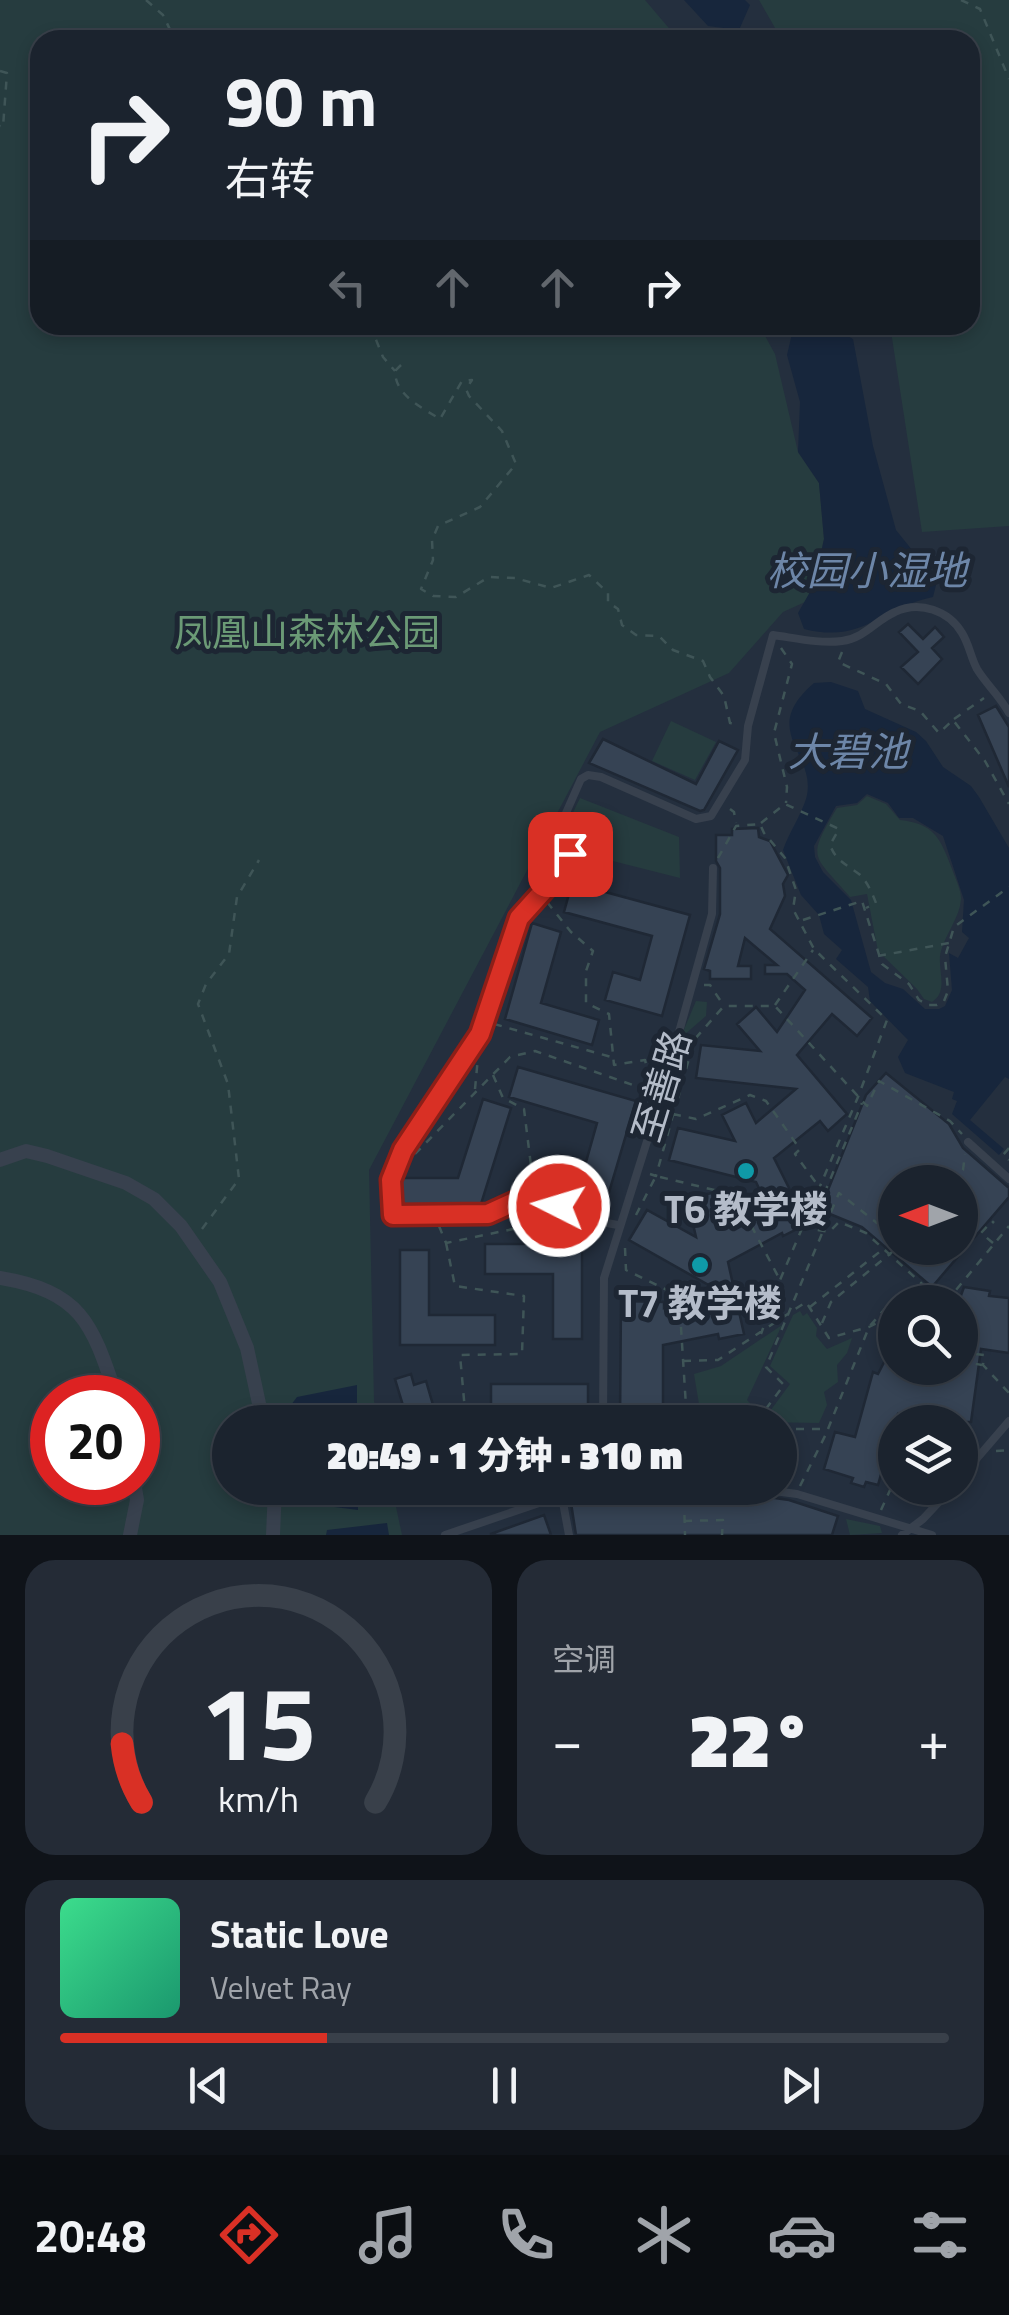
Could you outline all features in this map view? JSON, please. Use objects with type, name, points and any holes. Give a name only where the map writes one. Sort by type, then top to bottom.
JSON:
[{"type":"street","points":[[0,1160],[26,1151],[126,1183],[154,1199],[220,1282],[240,1332],[259,1405]]},
{"type":"street","points":[[0,1278],[34,1283],[59,1295],[95,1333],[109,1375]]},
{"type":"street","points":[[130,1535],[136,1505]]},
{"type":"street","points":[[273,1535],[274,1505]]},
{"type":"lane","points":[[618,1225],[584,1220],[534,1193],[488,1214],[393,1215],[391,1180],[403,1150],[480,1034],[519,918],[568,860],[570,854],[558,831],[581,780],[588,775],[601,778],[696,818],[711,816],[745,760],[748,726],[773,635],[847,640],[867,633],[892,613],[922,607],[952,620],[964,635],[978,671],[1009,712]]},
{"type":"lane","name":"至善路","points":[[603,1405],[602,1298],[618,1225],[712,914],[712,868]]},
{"type":"lane","points":[[968,1142],[1009,1179]]},
{"type":"lane","points":[[978,1457],[1009,1420]]},
{"type":"lane","points":[[797,1494],[932,1535]]},
{"type":"lane","points":[[445,1535],[537,1505]]},
{"type":"lane","points":[[563,1505],[569,1535]]},
{"type":"lane","points":[[902,1535],[935,1505]]},
{"type":"path","points":[[146,0],[163,15],[170,30]]},
{"type":"path","points":[[961,0],[980,9],[1009,79]]},
{"type":"path","points":[[0,71],[7,73],[3,127],[0,126]]},
{"type":"path","points":[[374,335],[394,371],[399,389],[440,418],[462,380],[472,380],[466,389],[469,396],[502,431],[516,464],[480,508],[438,526],[432,540],[433,560],[421,590],[433,596],[456,597],[489,577],[514,578],[551,588],[589,575],[608,593],[608,602],[618,608],[622,625],[636,635],[659,636],[673,650],[704,661],[724,696],[730,723],[748,726]]},
{"type":"path","points":[[394,371],[401,365]]},
{"type":"path","points":[[736,826],[760,824],[786,804],[787,787],[774,733],[792,664],[773,635]]},
{"type":"path","points":[[847,640],[838,662],[886,684],[901,704],[920,711],[939,734],[994,690]]},
{"type":"path","points":[[953,720],[984,761],[1009,804]]},
{"type":"path","points":[[786,804],[839,829],[830,845],[834,856],[860,875],[871,890],[876,903],[866,908]]},
{"type":"path","points":[[712,868],[736,826],[734,812],[719,805]]},
{"type":"path","points":[[760,824],[785,858],[796,890],[793,909],[814,949],[887,1020],[760,1334]]},
{"type":"path","points":[[192,1242],[239,1179],[228,1084],[198,1004],[206,984],[229,954],[237,897],[259,860]]},
{"type":"path","points":[[802,921],[862,902],[876,956],[909,984],[919,1000],[928,1005],[938,1004],[944,1002],[948,991],[945,957],[954,927],[1009,887]]},
{"type":"path","points":[[540,892],[571,932],[593,951],[586,970],[586,1002],[609,1014],[614,1065],[645,1060],[649,1083],[657,1096]]},
{"type":"path","points":[[876,956],[950,943]]},
{"type":"path","points":[[775,1006],[814,949]]},
{"type":"path","points":[[710,985],[724,1006]]},
{"type":"path","points":[[633,1221],[656,1176],[694,1040],[724,1006],[775,1006],[867,1106],[879,1081],[950,1121],[968,1142],[964,1165]]},
{"type":"path","points":[[485,1022],[612,1058]]},
{"type":"path","points":[[475,1090],[480,1034]]},
{"type":"path","points":[[403,1150],[416,1154],[510,1057],[535,1051],[676,1106]]},
{"type":"path","points":[[492,1074],[504,1098],[524,1109],[534,1193]]},
{"type":"path","points":[[673,1114],[696,1119],[750,1095],[766,1101],[800,1149],[795,1154],[820,1187]]},
{"type":"path","points":[[812,1223],[862,1102]]},
{"type":"path","points":[[1009,1149],[1004,1155],[1009,1160]]},
{"type":"path","points":[[637,1170],[735,1195],[780,1280]]},
{"type":"path","points":[[769,1405],[784,1385],[766,1367],[838,1193],[878,1220]]},
{"type":"path","points":[[514,1202],[523,1227]]},
{"type":"path","points":[[802,1227],[829,1232],[840,1222],[866,1233],[925,1285]]},
{"type":"path","points":[[994,1223],[982,1232],[994,1244]]},
{"type":"path","points":[[438,1224],[455,1286],[524,1296],[522,1354],[460,1355],[464,1405]]},
{"type":"path","points":[[959,1285],[1009,1226]]},
{"type":"path","points":[[446,1242],[523,1227],[582,1232]]},
{"type":"path","points":[[611,1254],[625,1236],[626,1270],[679,1296],[686,1405]]},
{"type":"path","points":[[809,1308],[878,1253]]},
{"type":"path","points":[[867,1274],[870,1259]]},
{"type":"path","points":[[831,1302],[878,1265]]},
{"type":"path","points":[[843,1281],[852,1285]]},
{"type":"path","points":[[821,1325],[836,1286]]},
{"type":"path","points":[[683,1361],[718,1360],[806,1302],[829,1338],[878,1322]]},
{"type":"path","points":[[797,1494],[869,1327],[878,1317]]},
{"type":"path","points":[[978,1354],[984,1355],[983,1365]]},
{"type":"path","points":[[978,1364],[1009,1393]]},
{"type":"path","points":[[797,1430],[828,1429]]},
{"type":"path","points":[[684,1505],[684,1535]]},
{"type":"path","points":[[878,1516],[883,1505]]},
{"type":"path","points":[[684,1522],[723,1520],[722,1535]]},
{"type":"green space","name":"凤凰山森林公园","points":[[0,0],[645,0],[670,30],[30,30],[30,335],[765,335],[775,354],[798,452],[819,483],[824,539],[814,585],[805,602],[783,612],[729,673],[600,732],[369,1170],[375,1405],[212,1405],[212,1505],[396,1505],[402,1535],[0,1535]]},
{"type":"green space","points":[[759,0],[1009,0],[1009,526],[922,532],[892,335],[980,335],[980,30],[776,30]]},
{"type":"green space","points":[[671,721],[716,742],[695,780],[652,761]]},
{"type":"green space","points":[[867,796],[886,804],[900,820],[921,825],[934,834],[944,848],[959,887],[960,906],[941,951],[940,991],[932,1002],[924,999],[878,951],[867,894],[850,897],[818,856],[820,838],[837,808],[857,805]]},
{"type":"green space","points":[[580,798],[679,837],[680,878],[573,851],[564,831]]},
{"type":"green space","points":[[696,1001],[707,1002],[706,1016],[684,1035],[674,1092],[665,1090],[680,1039]]},
{"type":"green space","points":[[807,1313],[817,1328],[816,1336],[827,1349],[852,1338],[837,1365],[838,1382],[824,1392],[827,1405],[819,1423],[797,1423],[797,1405],[775,1405],[790,1384],[770,1366],[793,1315]]},
{"type":"green space","points":[[782,1325],[747,1400],[752,1405],[699,1405],[694,1374],[721,1366]]},
{"type":"green space","points":[[846,1519],[880,1526],[882,1533],[850,1535]]},
{"type":"water","points":[[684,0],[745,0],[750,5],[739,30],[708,26]]},
{"type":"water","name":"校园小湿地","points":[[792,335],[846,335],[853,339],[873,446],[896,530],[937,581],[933,597],[842,632],[804,629],[798,613],[814,585],[824,539],[819,483],[798,452],[800,402],[787,355]]},
{"type":"water","name":"大碧池","points":[[831,682],[858,691],[865,709],[916,732],[943,767],[971,786],[1009,848],[1009,1079],[1005,1077],[970,1120],[1004,1149],[999,1155],[952,1114],[957,1101],[952,1099],[954,1092],[905,1073],[898,1057],[908,1040],[870,1001],[868,987],[836,959],[842,950],[824,934],[819,915],[801,895],[783,850],[804,805],[808,783],[790,729],[791,715],[798,700],[814,683]],"holes":[[[867,794],[888,803],[899,818],[913,818],[943,836],[964,900],[962,932],[969,938],[958,958],[949,953],[952,990],[945,1006],[939,1009],[925,1009],[903,989],[885,983],[871,972],[851,900],[823,872],[815,857],[814,846],[836,806],[857,803]]]},
{"type":"water","points":[[357,1385],[357,1405],[291,1405],[297,1397]]},
{"type":"water","points":[[319,1505],[358,1505],[358,1510]]},
{"type":"water","points":[[387,1523],[389,1535],[326,1535],[327,1530]]},
{"type":"building","points":[[908,624],[923,639],[935,627],[944,637],[932,648],[942,659],[918,684],[901,667],[918,652],[899,632]]},
{"type":"building","points":[[996,706],[1009,727],[1009,787],[978,715]]},
{"type":"building","points":[[603,739],[696,784],[719,741],[738,750],[700,811],[589,763]]},
{"type":"building","points":[[758,828],[759,837],[770,841],[788,875],[783,884],[785,896],[770,929],[872,1018],[857,1036],[832,1014],[797,1055],[847,1114],[828,1131],[820,1121],[774,1158],[807,1224],[728,1262],[744,1334],[719,1339],[718,1334],[663,1345],[663,1405],[620,1405],[621,1301],[664,1302],[664,1308],[719,1291],[629,1240],[647,1210],[696,1237],[687,1198],[712,1193],[719,1223],[763,1197],[756,1182],[669,1160],[678,1128],[735,1141],[722,1115],[746,1103],[756,1123],[796,1089],[696,1078],[701,1045],[760,1051],[737,1024],[756,1007],[777,1032],[805,990],[787,974],[765,974],[765,965],[777,965],[745,938],[738,966],[751,966],[751,979],[710,979],[710,971],[704,969],[720,914],[716,835],[732,835],[732,829]]},
{"type":"building","points":[[572,883],[690,915],[662,1016],[605,1000],[613,972],[640,980],[652,936],[564,912]]},
{"type":"building","points":[[532,923],[561,932],[541,1003],[599,1020],[592,1045],[505,1019]]},
{"type":"building","points":[[518,1067],[636,1101],[607,1199],[552,1183],[560,1155],[586,1162],[597,1123],[509,1097]]},
{"type":"building","points":[[886,1073],[949,1124],[963,1148],[1009,1188],[1009,1197],[978,1233],[978,1165],[878,1165],[878,1241],[862,1227],[820,1210],[866,1095]]},
{"type":"building","points":[[483,1099],[511,1108],[480,1207],[400,1207],[400,1178],[458,1178]]},
{"type":"building","points":[[485,1244],[582,1244],[582,1339],[553,1339],[553,1274],[485,1274]]},
{"type":"building","points":[[400,1250],[429,1250],[429,1315],[495,1315],[495,1345],[400,1345]]},
{"type":"building","points":[[906,1265],[951,1265],[930,1285]]},
{"type":"building","points":[[978,1289],[990,1291],[989,1296],[1009,1298],[1009,1353],[981,1349],[978,1371]]},
{"type":"building","points":[[873,1372],[878,1374],[878,1385],[976,1385],[973,1405],[878,1405],[878,1485],[866,1482],[864,1487],[851,1483],[853,1478],[824,1469],[835,1432],[855,1437]]},
{"type":"building","points":[[411,1374],[414,1385],[426,1381],[433,1405],[403,1405],[395,1379]]},
{"type":"building","points":[[491,1384],[588,1384],[588,1405],[491,1405]]},
{"type":"building","points":[[797,1503],[838,1516],[832,1535],[576,1535],[571,1505]]},
{"type":"building","points":[[544,1515],[551,1535],[491,1535],[491,1534]]},
{"type":"place","name":"T6 教学楼","points":[[746,1171]]},
{"type":"place","name":"T7 教学楼","points":[[700,1265]]},
{"type":"route","points":[[559,1206],[534,1193],[488,1214],[393,1215],[391,1180],[403,1150],[480,1034],[519,918],[564,868],[570,854]]}]
